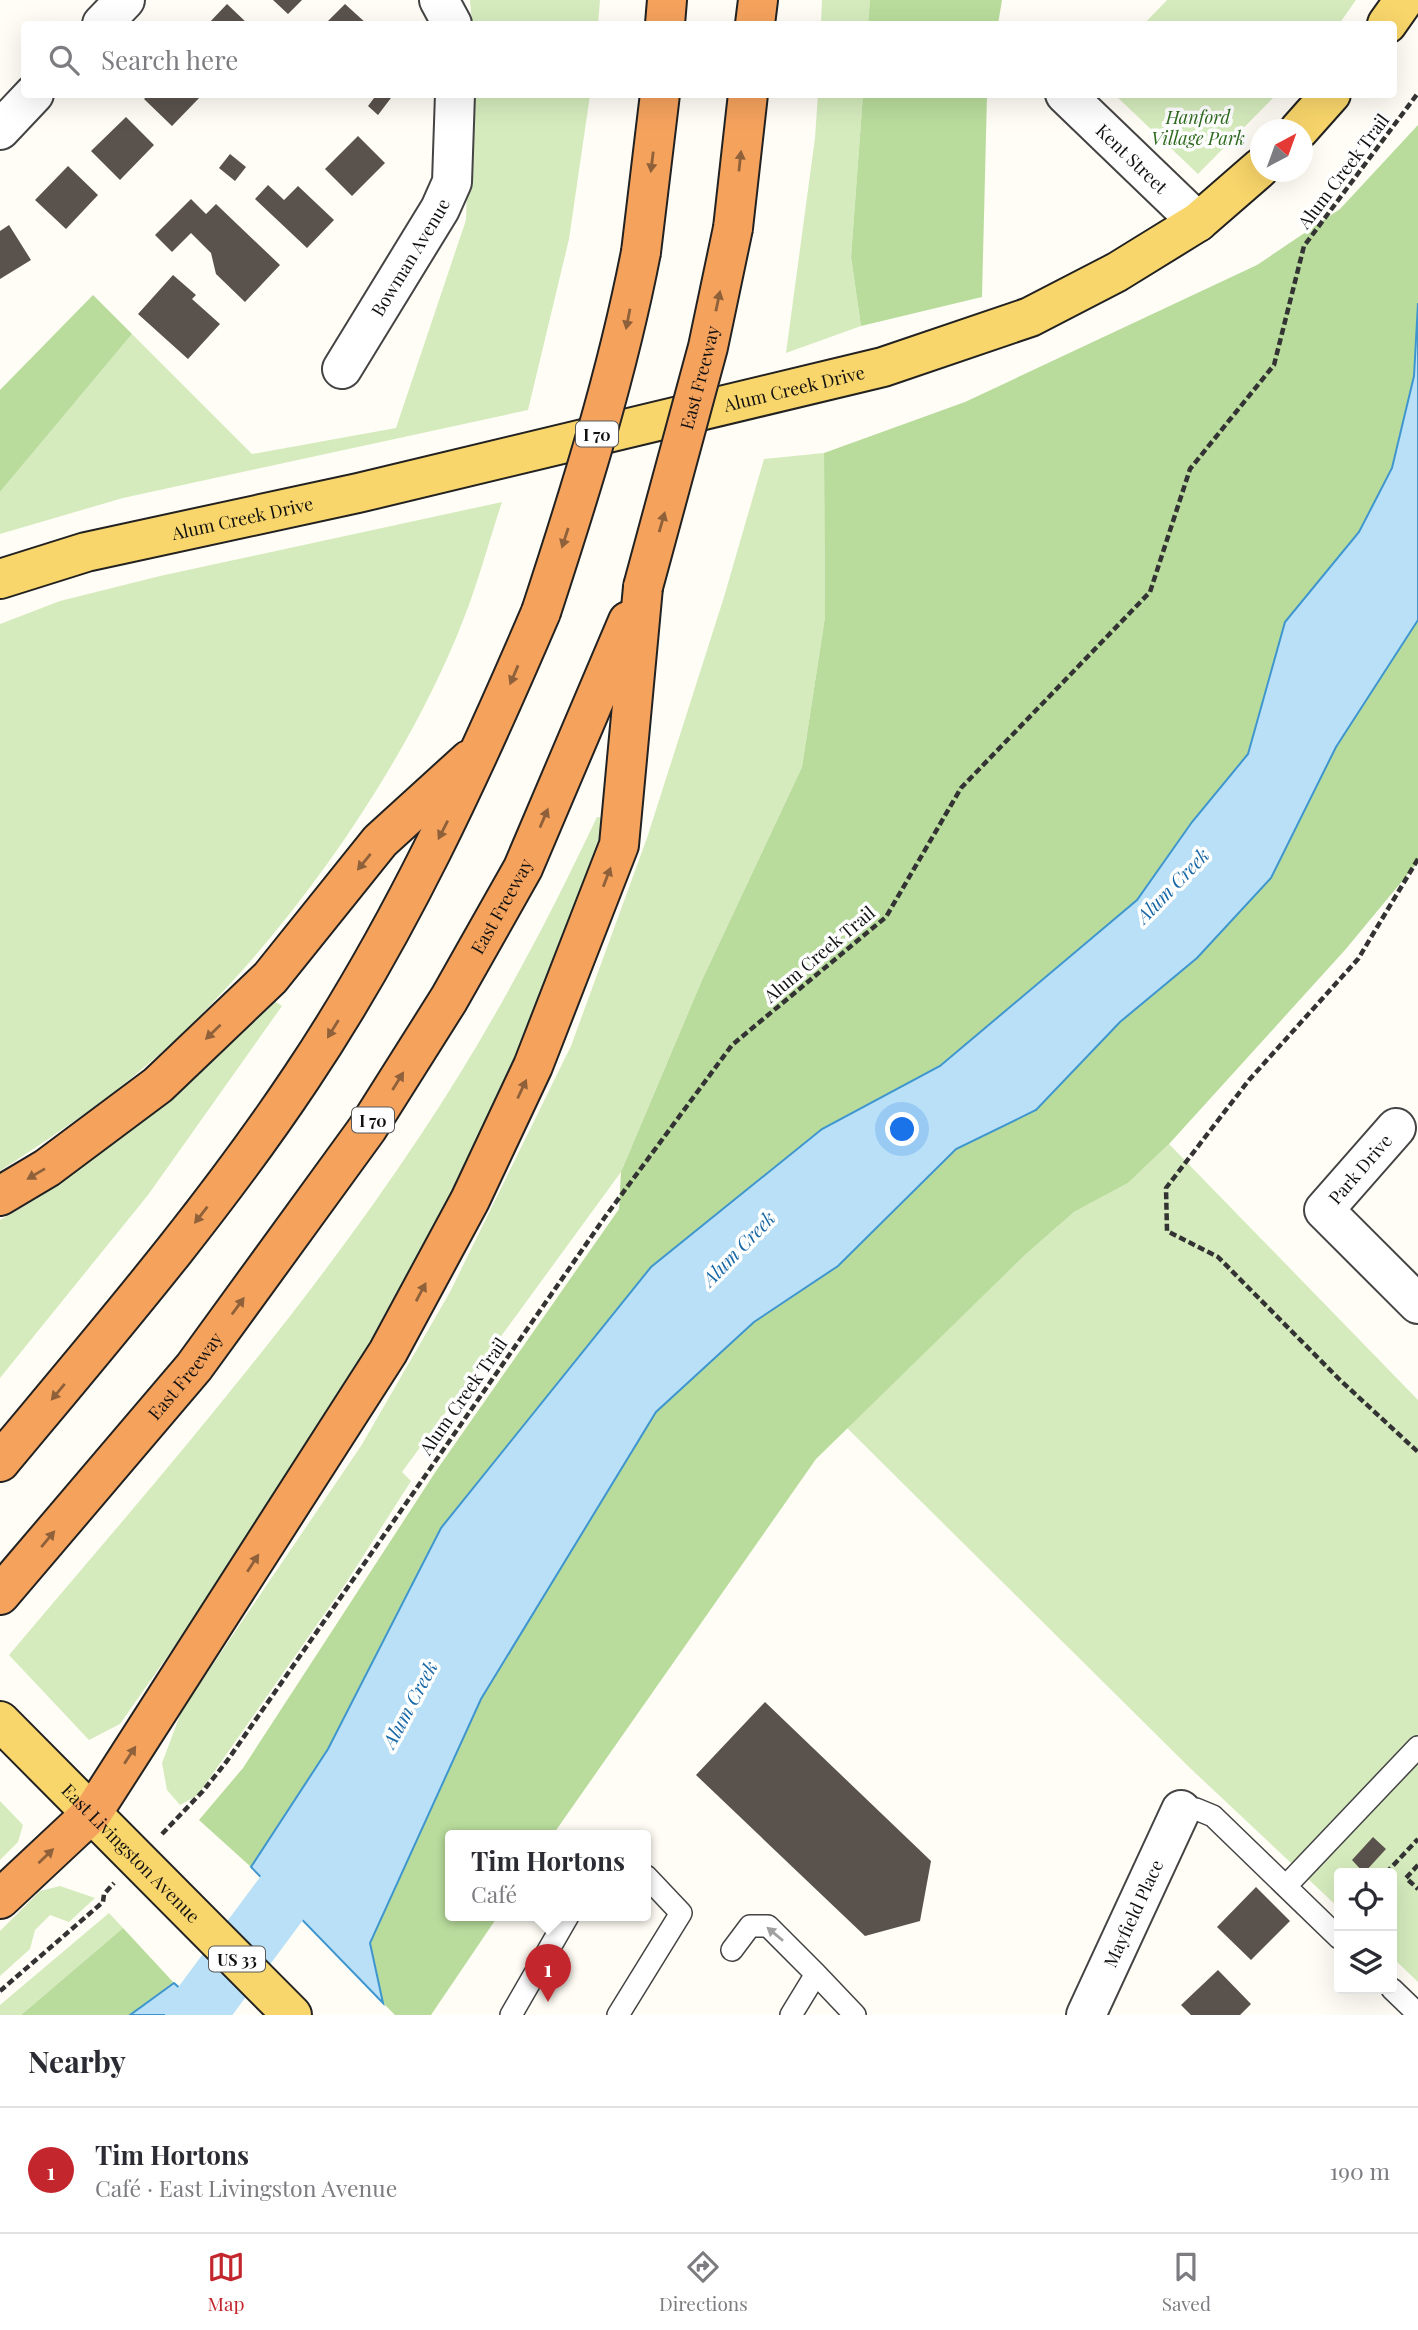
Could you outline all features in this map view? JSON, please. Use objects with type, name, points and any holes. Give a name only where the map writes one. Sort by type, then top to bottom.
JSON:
[{"type":"highway","points":[[666,21],[667,0]]},
{"type":"highway","points":[[755,21],[758,0]]},
{"type":"highway","name":"I 70","points":[[0,1462],[202,1215],[300,1080],[402,909],[483,747],[541,612],[607,402],[641,252],[660,98]]},
{"type":"highway","name":"East Freeway","points":[[2,1593],[194,1367],[367,1129],[449,999],[523,868],[643,587],[701,373],[733,228],[747,98]]},
{"type":"highway","points":[[0,1899],[93,1812],[388,1352],[470,1200],[533,1066],[619,845],[643,587]]},
{"type":"highway","points":[[0,1196],[47,1168],[158,1085],[270,978],[380,841],[483,747]]},
{"type":"main road","points":[[1389,21],[1404,0]]},
{"type":"main road","points":[[1309,119],[1327,98]]},
{"type":"main road","name":"Alum Creek Drive","points":[[0,579],[86,552],[425,478],[883,367],[1030,317],[1117,272],[1198,222],[1250,177]]},
{"type":"main road","name":"East Livingston Avenue","points":[[0,1721],[292,2015]]},
{"type":"street","points":[[105,21],[125,0]]},
{"type":"street","points":[[439,0],[450,21]]},
{"type":"street","points":[[0,130],[30,98]]},
{"type":"street","name":"Bowman Avenue","points":[[342,369],[440,209],[452,182],[455,98]]},
{"type":"street","name":"Kent Street","points":[[1069,98],[1198,222]]},
{"type":"street","name":"Park Drive","points":[[1396,1128],[1325,1210],[1418,1304]]},
{"type":"street","name":"Mayfield Place","points":[[1086,2015],[1181,1810]]},
{"type":"lane","points":[[1286,1886],[1418,1747]]},
{"type":"lane","points":[[1181,1810],[1196,1809],[1213,1816],[1334,1933]]},
{"type":"lane","points":[[618,2015],[681,1913],[651,1882]]},
{"type":"lane","points":[[511,2015],[565,1921]]},
{"type":"lane","points":[[732,1950],[750,1926],[768,1926],[855,2015]]},
{"type":"lane","points":[[791,2015],[816,1973]]},
{"type":"lane","points":[[1397,1994],[1418,2014]]},
{"type":"path","name":"Alum Creek Trail","points":[[180,1815],[227,1761],[605,1217],[732,1045],[886,917],[961,788],[1150,592],[1190,469],[1274,366],[1304,246],[1418,93]]},
{"type":"path","points":[[1418,859],[1358,959],[1249,1080],[1166,1188],[1167,1231],[1218,1257],[1340,1380],[1418,1452]]},
{"type":"path","points":[[1391,1868],[1418,1839]]},
{"type":"path","points":[[1418,1865],[1406,1878],[1418,1889]]},
{"type":"path","points":[[0,1991],[103,1902],[104,1894]]},
{"type":"green space","points":[[470,0],[600,0],[598,21],[472,21]]},
{"type":"green space","points":[[822,0],[870,0],[868,21],[821,21]]},
{"type":"green space","points":[[870,0],[1002,0],[998,21],[868,21]]},
{"type":"green space","points":[[1167,0],[1356,0],[1341,21],[1147,21]]},
{"type":"green space","points":[[470,98],[590,98],[569,239],[528,410],[123,498],[0,534],[0,492],[132,334],[252,454],[396,428],[466,220]]},
{"type":"green space","points":[[818,98],[863,98],[851,257],[861,326],[786,353],[815,138]]},
{"type":"green space","points":[[863,98],[987,98],[982,297],[861,326],[851,257]]},
{"type":"green space","name":"Hanford Village Park","points":[[1118,98],[1273,98],[1198,174]]},
{"type":"green space","points":[[1418,125],[1418,303],[1414,376],[1392,468],[1359,532],[1285,622],[1248,754],[1192,822],[1137,900],[940,1066],[822,1129],[651,1267],[441,1528],[328,1749],[251,1867],[199,1820],[243,1768],[436,1471],[619,1209],[621,1172],[702,980],[802,767],[825,617],[824,453],[965,402],[1257,265],[1340,209]]},
{"type":"green space","points":[[93,295],[132,334],[0,492],[0,390]]},
{"type":"green space","points":[[824,453],[825,617],[802,767],[702,980],[621,1172],[402,1472],[411,1481],[346,1583],[198,1795],[180,1805],[167,1790],[162,1763],[182,1710],[361,1446],[450,1292],[571,1046],[647,838],[724,597],[764,459]]},
{"type":"green space","points":[[502,502],[464,618],[437,680],[404,743],[324,869],[230,984],[180,1035],[129,1080],[0,1171],[0,624],[60,601],[160,576]]},
{"type":"green space","points":[[1418,620],[1418,862],[1345,950],[1169,1144],[1128,1183],[1074,1212],[1025,1255],[816,1459],[556,1830],[445,1830],[445,1921],[495,1921],[431,2015],[395,2015],[383,2003],[370,1943],[481,1699],[656,1412],[754,1322],[838,1266],[956,1148],[1036,1110],[1120,1022],[1197,958],[1271,878],[1336,747]]},
{"type":"green space","points":[[597,817],[611,819],[506,1093],[346,1392],[279,1497],[120,1724],[89,1740],[9,1655],[222,1402],[373,1204],[445,1098],[492,1019],[557,899]]},
{"type":"green space","points":[[273,1000],[282,1006],[148,1195],[0,1378],[0,1220],[74,1174],[109,1147]]},
{"type":"green space","points":[[1169,1144],[1418,1400],[1418,1982],[1397,1962],[1397,1868],[1334,1868],[1334,1903],[1190,1768],[847,1428],[1025,1255],[1074,1212],[1128,1183]]},
{"type":"green space","points":[[0,1801],[23,1825],[18,1842],[0,1860]]},
{"type":"green space","points":[[60,1886],[95,1898],[69,1922],[50,1915],[35,1930],[30,1949],[0,1976],[0,1931],[40,1891]]},
{"type":"green space","points":[[109,1913],[123,1928],[21,2015],[0,2015],[0,2005]]},
{"type":"green space","points":[[123,1928],[174,1983],[130,2015],[21,2015]]},
{"type":"water","points":[[1418,303],[1418,620],[1336,747],[1271,878],[1197,958],[1120,1022],[1036,1110],[956,1149],[838,1266],[754,1322],[656,1412],[481,1699],[370,1943],[383,2003],[251,1867],[328,1749],[441,1528],[651,1267],[822,1129],[940,1066],[1137,900],[1192,822],[1248,754],[1285,622],[1359,532],[1392,468],[1414,376]]},
{"type":"water","points":[[174,1983],[209,2015],[130,2015]]},
{"type":"building","points":[[273,0],[302,0],[288,14]]},
{"type":"building","points":[[227,4],[245,21],[211,21]]},
{"type":"building","points":[[345,4],[364,21],[328,21]]},
{"type":"building","points":[[145,98],[199,98],[172,126]]},
{"type":"building","points":[[374,98],[391,98],[378,115],[368,106]]},
{"type":"building","points":[[126,117],[154,145],[120,180],[91,151]]},
{"type":"building","points":[[358,136],[385,163],[352,196],[325,169]]},
{"type":"building","points":[[230,154],[246,167],[235,181],[219,168]]},
{"type":"building","points":[[68,166],[98,195],[66,229],[35,200]]},
{"type":"building","points":[[268,185],[284,200],[298,186],[334,220],[307,248],[255,199]]},
{"type":"building","points":[[191,199],[206,214],[216,204],[280,265],[245,302],[216,274],[211,253],[191,233],[172,252],[155,235]]},
{"type":"building","points":[[9,225],[31,260],[0,279],[0,231]]},
{"type":"building","points":[[173,275],[196,295],[192,299],[220,324],[188,359],[138,314]]},
{"type":"building","points":[[765,1702],[931,1861],[920,1921],[865,1936],[696,1775]]},
{"type":"building","points":[[1373,1837],[1386,1849],[1369,1868],[1359,1868],[1352,1860]]},
{"type":"building","points":[[1256,1887],[1290,1921],[1251,1960],[1217,1927]]},
{"type":"building","points":[[1218,1970],[1251,2004],[1240,2015],[1191,2015],[1181,2005]]},
{"type":"waterway","name":"Alum Creek","points":[[195,2015],[331,1832]]},
{"type":"place","name":"Tim Hortons","points":[[548,2002]]}]
